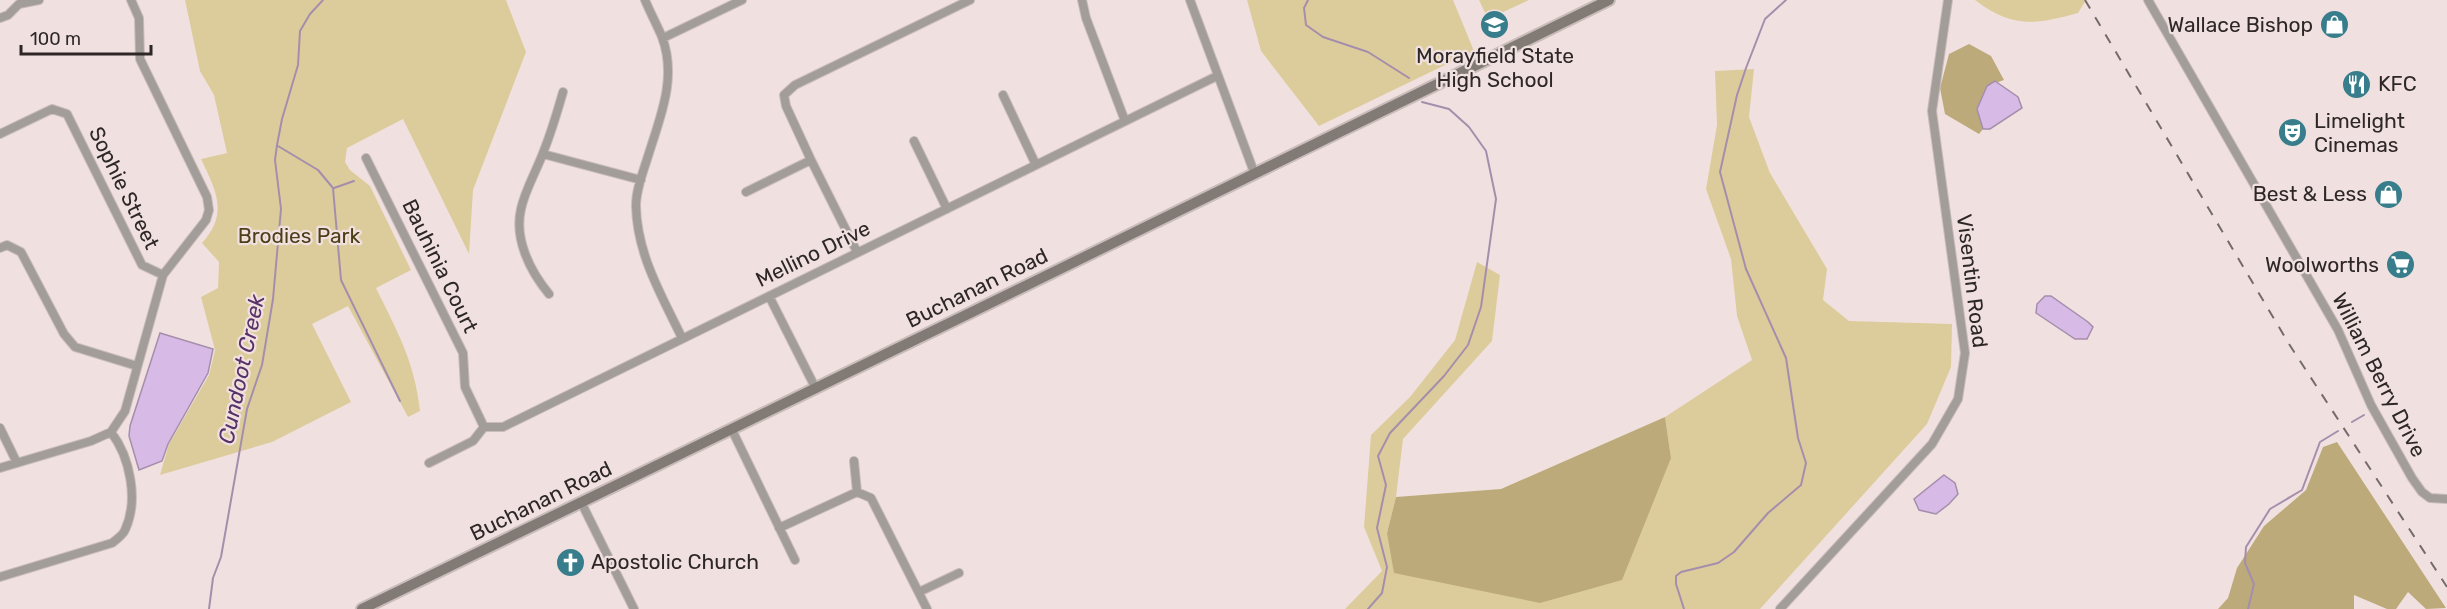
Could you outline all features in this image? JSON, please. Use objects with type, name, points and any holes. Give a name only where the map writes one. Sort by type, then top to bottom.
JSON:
[{"type":"main road","name":"Buchanan Road","points":[[362,609],[582,504],[1254,172],[1609,0]]},
{"type":"street","points":[[0,18],[18,2],[39,0]]},
{"type":"street","points":[[0,468],[91,441],[111,432],[125,411],[163,274],[206,220],[208,204],[197,175],[140,59],[140,18],[131,0]]},
{"type":"street","points":[[645,0],[663,38],[668,61],[668,87],[640,180],[636,203],[638,232],[646,263],[682,338]]},
{"type":"street","points":[[663,38],[742,0]]},
{"type":"street","points":[[857,252],[811,160],[786,106],[784,95],[795,85],[970,0]]},
{"type":"street","points":[[1082,0],[1086,18],[1125,121]]},
{"type":"street","points":[[1190,0],[1254,172]]},
{"type":"street","name":"Visentin Road","points":[[1780,609],[1932,444],[1958,399],[1965,353],[1932,111],[1948,0]]},
{"type":"street","name":"William Berry Drive","points":[[2148,0],[2334,322],[2371,405],[2412,478],[2425,495],[2434,500],[2447,499]]},
{"type":"street","name":"Mellino Drive","points":[[484,427],[503,427],[1217,76]]},
{"type":"street","points":[[549,294],[524,252],[519,232],[521,209],[543,154],[563,92]]},
{"type":"street","points":[[1003,95],[1036,165]]},
{"type":"street","name":"Sophie Street","points":[[0,134],[52,109],[68,114],[142,265],[163,274]]},
{"type":"street","points":[[914,141],[947,209]]},
{"type":"street","points":[[543,154],[640,180]]},
{"type":"street","name":"Bauhinia Court","points":[[366,158],[463,353],[465,387],[484,427]]},
{"type":"street","points":[[746,192],[811,160]]},
{"type":"street","points":[[0,249],[7,245],[21,252],[64,334],[75,347],[137,366]]},
{"type":"street","points":[[769,296],[816,389]]},
{"type":"street","points":[[429,463],[473,441],[484,427]]},
{"type":"street","points":[[0,428],[17,463]]},
{"type":"street","points":[[732,430],[795,560]]},
{"type":"street","points":[[0,577],[112,543],[125,532],[132,497],[130,476],[120,444],[111,432]]},
{"type":"street","points":[[854,462],[857,492]]},
{"type":"street","points":[[779,528],[857,492],[871,498],[927,609]]},
{"type":"street","points":[[582,504],[634,609]]},
{"type":"street","points":[[919,592],[959,573]]},
{"type":"green space","name":"Brodies Park","points":[[185,0],[506,0],[526,52],[473,190],[469,254],[403,119],[347,148],[345,162],[350,170],[370,186],[411,270],[376,288],[409,362],[418,393],[420,411],[408,417],[348,306],[312,324],[351,402],[272,442],[160,475],[169,444],[209,375],[215,350],[201,297],[218,288],[219,262],[202,243],[210,232],[218,212],[215,192],[201,159],[227,153],[214,95],[200,71]]},
{"type":"green space","points":[[1247,0],[1453,0],[1474,51],[1319,126],[1261,51]]},
{"type":"green space","points":[[1479,0],[1529,0],[1488,19]]},
{"type":"green space","points":[[1975,0],[2086,0],[2078,13],[2049,20],[2024,22],[2000,16]]},
{"type":"green space","points":[[1754,69],[1749,117],[1770,173],[1827,269],[1823,300],[1849,321],[1952,324],[1951,367],[1927,424],[1760,609],[1345,609],[1382,571],[1364,527],[1371,435],[1410,397],[1455,340],[1477,262],[1500,275],[1492,341],[1403,439],[1396,497],[1387,533],[1671,458],[1665,417],[1752,360],[1737,316],[1731,259],[1706,189],[1717,125],[1715,71]]},
{"type":"shaded area","points":[[1969,44],[1991,56],[2004,80],[1987,86],[1977,109],[1983,129],[1979,134],[1945,114],[1940,88],[1949,54]]},
{"type":"shaded area","points":[[1995,81],[2018,97],[2022,108],[1990,129],[1983,129],[1977,109],[1987,86]]},
{"type":"shaded area","points":[[2045,296],[2051,296],[2093,327],[2087,339],[2075,339],[2036,313],[2037,304]]},
{"type":"shaded area","points":[[160,333],[213,349],[208,373],[168,444],[162,461],[139,470],[129,436],[130,426]]},
{"type":"shaded area","points":[[1665,417],[1671,458],[1622,580],[1540,603],[1394,573],[1387,533],[1396,497],[1501,489]]},
{"type":"shaded area","points":[[2337,442],[2446,608],[2426,609],[2408,592],[2396,609],[2387,609],[2354,595],[2354,609],[2218,609],[2228,598],[2237,568],[2264,526],[2306,490],[2323,447]]},
{"type":"shaded area","points":[[1944,475],[1955,483],[1958,494],[1936,514],[1919,510],[1914,499]]},
{"type":"waterway","name":"Cundoot Creek","points":[[209,609],[213,578],[221,557],[247,409],[262,365],[273,299],[281,209],[275,160],[277,145],[298,65],[300,31],[310,14],[323,0]]},
{"type":"waterway","points":[[1308,0],[1304,8],[1306,25],[1323,37],[1368,52],[1409,78]]},
{"type":"waterway","points":[[1684,609],[1676,584],[1676,576],[1681,572],[1718,563],[1734,552],[1768,513],[1801,485],[1806,463],[1798,438],[1786,358],[1746,269],[1720,172],[1737,95],[1746,68],[1765,19],[1786,0]]},
{"type":"waterway","points":[[1368,609],[1382,593],[1387,567],[1377,528],[1386,485],[1378,456],[1390,433],[1444,376],[1468,345],[1481,307],[1496,199],[1486,151],[1469,127],[1449,109],[1422,102]]},
{"type":"waterway","points":[[278,146],[318,170],[333,188],[341,280],[400,401]]},
{"type":"waterway","points":[[334,188],[354,181]]},
{"type":"waterway","points":[[2352,422],[2364,415]]},
{"type":"waterway","points":[[2248,609],[2254,584],[2245,563],[2246,547],[2270,509],[2302,490],[2320,442],[2338,431]]},
{"type":"railway","points":[[2085,0],[2289,344],[2447,587]]},
{"type":"place","name":"Morayfield State High School","points":[[1495,25]]},
{"type":"place","name":"Wallace Bishop","points":[[2334,25]]},
{"type":"place","name":"KFC","points":[[2357,84]]},
{"type":"place","name":"Limelight Cinemas","points":[[2293,133]]},
{"type":"place","name":"Best & Less","points":[[2388,194]]},
{"type":"place","name":"Woolworths","points":[[2400,265]]},
{"type":"place","name":"Apostolic Church","points":[[570,562]]}]
